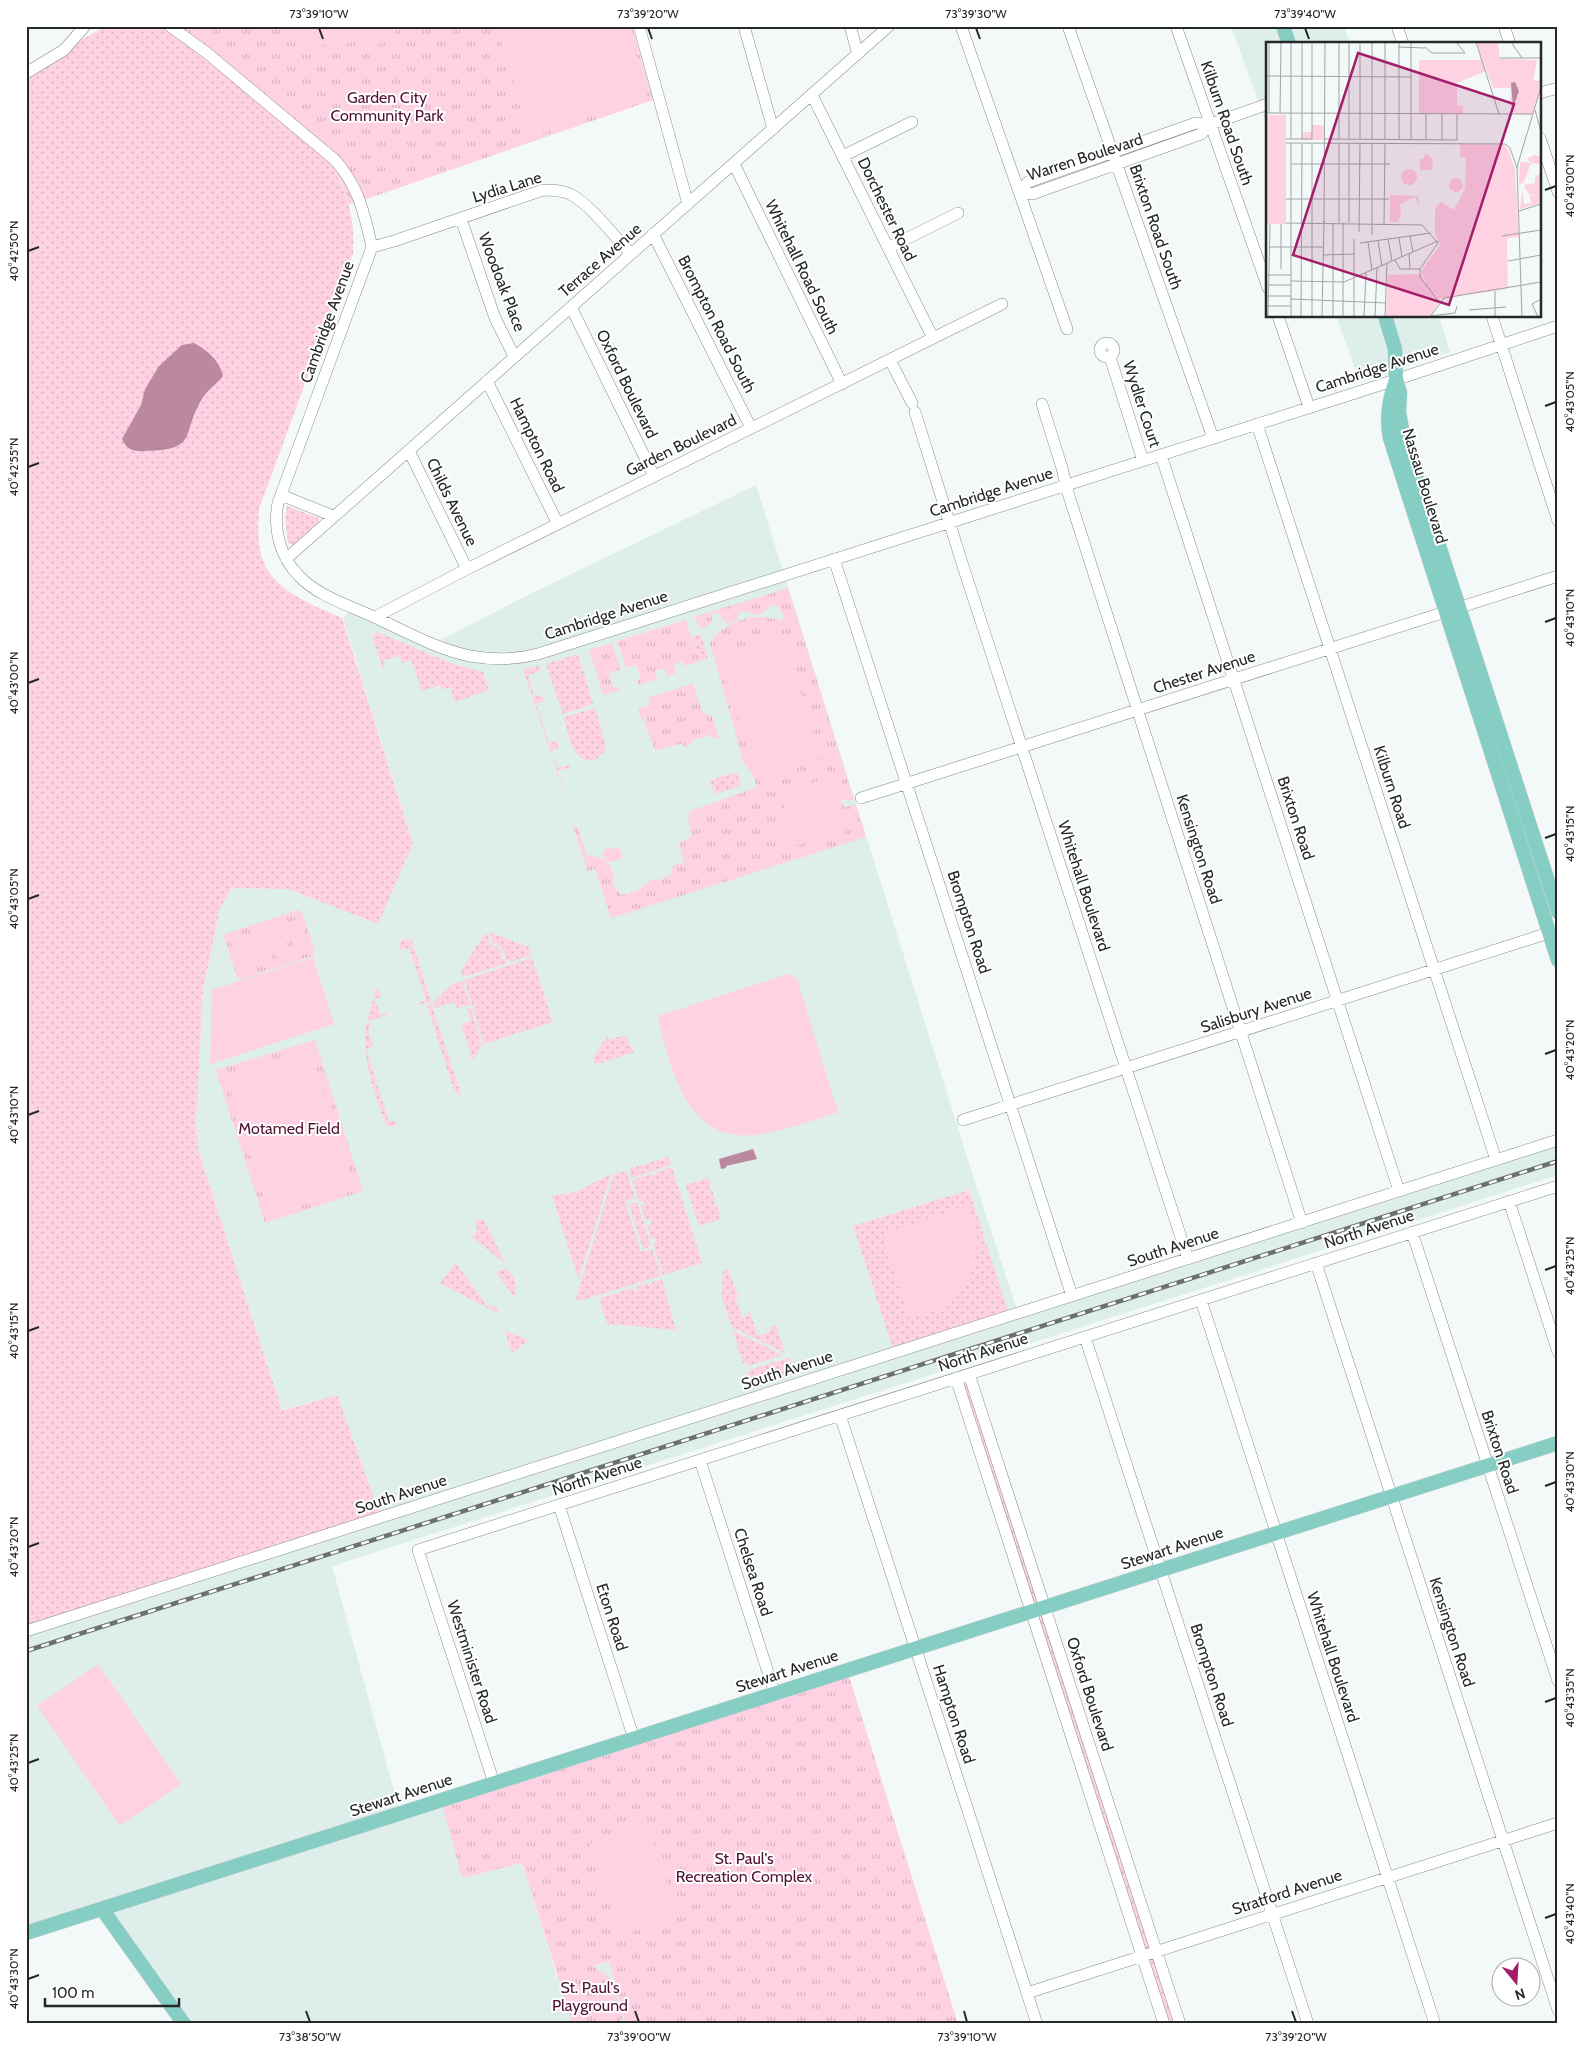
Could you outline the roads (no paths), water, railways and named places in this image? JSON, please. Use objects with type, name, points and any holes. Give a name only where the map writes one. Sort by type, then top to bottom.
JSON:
[{"type":"main road","points":[[1283,26],[1288,42]]},
{"type":"main road","name":"Nassau Boulevard","points":[[1386,318],[1395,349],[1396,380],[1400,393],[1399,412],[1403,435],[1452,610],[1553,931],[1558,960]]},
{"type":"main road","name":"Nassau Boulevard","points":[[1452,610],[1558,912]]},
{"type":"main road","name":"Stewart Avenue","points":[[26,1933],[1558,1443]]},
{"type":"main road","points":[[102,1909],[184,2024]]},
{"type":"street","points":[[64,50],[86,26]]},
{"type":"street","points":[[26,73],[64,50],[95,26]]},
{"type":"street","name":"Cambridge Avenue","points":[[170,26],[207,53],[335,160],[348,174],[356,189],[366,218],[372,247],[276,510],[280,546],[286,559],[299,576],[313,588],[457,652],[487,658],[515,658],[538,654],[1396,380],[1558,326]]},
{"type":"street","points":[[639,26],[688,204]]},
{"type":"street","points":[[744,26],[773,129]]},
{"type":"street","points":[[850,26],[858,54]]},
{"type":"street","name":"Terrace Avenue","points":[[286,559],[889,26]]},
{"type":"street","points":[[961,26],[1067,329]]},
{"type":"street","name":"Brixton Road South","points":[[1068,26],[1213,438]]},
{"type":"street","name":"Kilburn Road South","points":[[1176,26],[1266,282]]},
{"type":"street","points":[[1397,26],[1402,42]]},
{"type":"street","points":[[1504,26],[1509,42]]},
{"type":"street","points":[[1542,92],[1558,88]]},
{"type":"street","name":"Dorchester Road","points":[[812,95],[933,338]]},
{"type":"street","name":"Warren Boulevard","points":[[1019,192],[1028,182],[1196,123],[1211,124],[1266,105]]},
{"type":"street","points":[[843,156],[912,122]]},
{"type":"street","name":"Warren Boulevard","points":[[1019,192],[1032,194],[1117,164],[1201,134],[1211,124]]},
{"type":"street","points":[[1542,144],[1558,192]]},
{"type":"street","name":"Whitehall Road South","points":[[734,164],[842,384]]},
{"type":"street","name":"Lydia Lane","points":[[372,247],[543,190],[559,190],[583,202],[631,254]]},
{"type":"street","points":[[888,248],[958,212]]},
{"type":"street","name":"Woodoak Place","points":[[460,219],[495,318],[514,356]]},
{"type":"street","name":"Brompton Road South","points":[[654,234],[751,428]]},
{"type":"street","name":"Garden Boulevard","points":[[375,617],[467,569],[1002,304]]},
{"type":"street","name":"Oxford Boulevard","points":[[571,307],[654,476]]},
{"type":"street","points":[[1279,318],[1310,407]]},
{"type":"street","points":[[1493,318],[1558,521]]},
{"type":"street","name":"Wydler Court","points":[[1110,357],[1143,461]]},
{"type":"street","name":"Whitehall Boulevard","points":[[890,360],[914,408],[1188,1259]]},
{"type":"street","name":"Hampton Road","points":[[487,381],[558,524]]},
{"type":"street","name":"Kensington Road","points":[[1042,404],[1137,710],[1302,1222]]},
{"type":"street","name":"Kilburn Road","points":[[1257,424],[1496,1160]]},
{"type":"street","name":"Childs Avenue","points":[[409,450],[467,569]]},
{"type":"street","name":"Brixton Road","points":[[1161,455],[1399,1192]]},
{"type":"street","points":[[281,495],[333,516]]},
{"type":"street","name":"Brompton Road","points":[[834,559],[1072,1296]]},
{"type":"street","name":"Chester Avenue","points":[[861,798],[1558,576]]},
{"type":"street","name":"Salisbury Avenue","points":[[963,1120],[1553,931]]},
{"type":"street","name":"South Avenue","points":[[26,1631],[1558,1140]]},
{"type":"street","name":"North Avenue","points":[[418,1550],[1558,1186]]},
{"type":"street","points":[[1509,1201],[1558,1352]]},
{"type":"street","name":"Brixton Road","points":[[1412,1232],[1558,1681]]},
{"type":"street","name":"Kensington Road","points":[[1316,1263],[1558,2010]]},
{"type":"street","name":"Whitehall Boulevard","points":[[1201,1300],[1435,2024]]},
{"type":"street","name":"Brompton Road","points":[[1085,1337],[1308,2024]]},
{"type":"street","name":"Oxford Boulevard","points":[[970,1374],[1180,2024]]},
{"type":"street","name":"Oxford Boulevard","points":[[956,1378],[1164,2024]]},
{"type":"street","name":"Hampton Road","points":[[840,1415],[1037,2024]]},
{"type":"street","name":"Chelsea Road","points":[[700,1460],[775,1694]]},
{"type":"street","points":[[992,1491],[1006,1486]]},
{"type":"street","name":"Eton Road","points":[[559,1505],[634,1739]]},
{"type":"street","name":"Westminister Road","points":[[418,1550],[494,1784]]},
{"type":"street","points":[[1069,1729],[1083,1725]]},
{"type":"street","name":"Stratford Avenue","points":[[1027,1993],[1558,1823]]},
{"type":"street","points":[[1105,1841],[1119,1837]]},
{"type":"railway","points":[[26,1651],[1558,1161]]},
{"type":"park label","name":"Garden City Community Park","points":[[387,106]]},
{"type":"park label","name":"Motamed Field","points":[[289,1128]]},
{"type":"park label","name":"St. Paul's Recreation Complex","points":[[744,1867]]},
{"type":"park label","name":"St. Paul's Playground","points":[[590,1996]]}]
